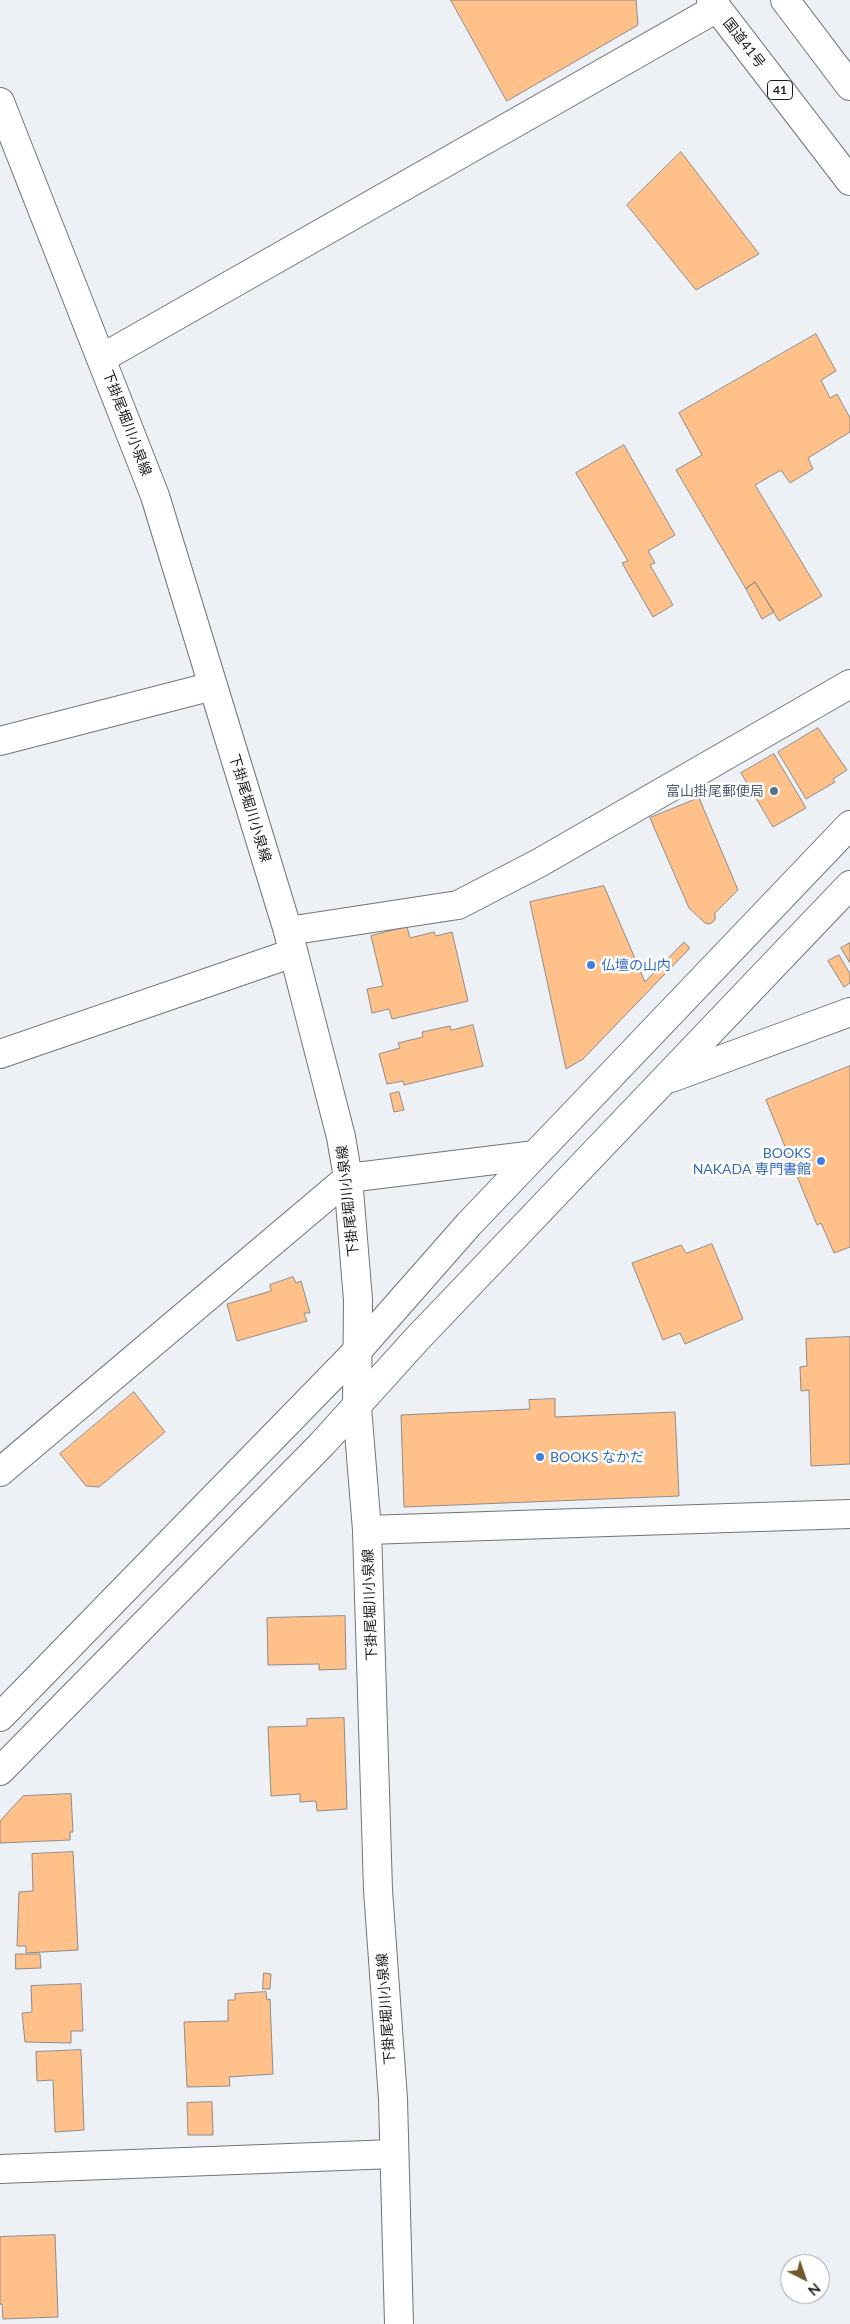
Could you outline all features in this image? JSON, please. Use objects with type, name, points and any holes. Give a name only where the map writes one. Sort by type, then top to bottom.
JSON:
[{"type":"main road","points":[[785,0],[850,86]]},
{"type":"main road","points":[[102,358],[714,4]]},
{"type":"main road","name":"国道41号","points":[[714,4],[850,180]]},
{"type":"main road","name":"下掛尾堀川小泉線","points":[[0,102],[155,496],[290,942],[341,1137],[348,1178],[358,1300],[357,1407],[367,1530],[378,1890],[393,2099],[399,2324]]},
{"type":"main road","points":[[0,1054],[290,942],[458,905],[539,863],[850,684]]},
{"type":"main road","points":[[0,742],[214,686]]},
{"type":"main road","points":[[0,1717],[359,1349],[469,1224],[850,825]]},
{"type":"main road","points":[[0,1771],[357,1407],[422,1333],[850,885]]},
{"type":"main road","points":[[666,1079],[850,1012]]},
{"type":"main road","points":[[0,1472],[348,1178],[535,1155]]},
{"type":"main road","points":[[367,1530],[850,1514]]},
{"type":"main road","points":[[0,2169],[394,2154]]},
{"type":"building","points":[[451,0],[636,0],[638,25],[507,101]]},
{"type":"building","points":[[681,152],[759,254],[696,290],[627,205]]},
{"type":"building","points":[[816,334],[836,371],[821,380],[830,398],[837,394],[850,418],[850,432],[808,458],[813,469],[790,483],[781,470],[755,485],[822,596],[779,621],[755,582],[746,589],[676,470],[702,455],[679,413]]},
{"type":"building","points":[[624,445],[675,535],[648,551],[655,563],[650,565],[673,605],[653,617],[622,563],[628,561],[576,473]]},
{"type":"building","points":[[755,582],[774,612],[762,619],[746,589]]},
{"type":"building","points":[[818,728],[847,770],[833,779],[835,782],[806,799],[778,752]]},
{"type":"building","points":[[774,754],[806,808],[773,827],[741,773]]},
{"type":"building","points":[[699,798],[738,890],[715,913],[715,920],[710,924],[705,923],[689,908],[650,818]]},
{"type":"building","name":"仏壇の山内","points":[[604,886],[645,982],[684,942],[690,948],[583,1059],[566,1069],[530,902]]},
{"type":"building","points":[[407,927],[410,938],[434,932],[436,936],[452,932],[468,1001],[392,1019],[389,1009],[372,1013],[367,989],[383,986],[371,936]]},
{"type":"building","points":[[850,943],[850,963],[841,948]]},
{"type":"building","points":[[839,955],[850,974],[850,983],[844,987],[828,961]]},
{"type":"building","points":[[473,1025],[483,1066],[404,1085],[403,1081],[387,1084],[379,1054],[400,1048],[398,1043],[423,1037],[422,1032],[450,1026],[451,1030]]},
{"type":"building","name":"BOOKS NAKADA 専門書館","points":[[850,1066],[850,1247],[834,1253],[821,1223],[817,1225],[766,1100]]},
{"type":"building","points":[[399,1092],[404,1110],[394,1112],[390,1094]]},
{"type":"building","points":[[712,1244],[743,1319],[685,1344],[680,1333],[663,1340],[632,1263],[681,1245],[686,1253]]},
{"type":"building","points":[[293,1277],[296,1283],[301,1281],[310,1313],[304,1313],[307,1321],[237,1341],[227,1304],[271,1291],[270,1285]]},
{"type":"building","points":[[850,1337],[850,1464],[811,1466],[809,1390],[801,1391],[800,1367],[807,1366],[806,1339]]},
{"type":"building","points":[[134,1392],[165,1432],[99,1487],[86,1486],[60,1454]]},
{"type":"building","name":"BOOKS なかだ","points":[[555,1399],[555,1417],[675,1412],[679,1496],[404,1507],[401,1415],[530,1409],[529,1400]]},
{"type":"building","points":[[345,1616],[346,1669],[319,1670],[319,1664],[268,1665],[267,1618]]},
{"type":"building","points":[[344,1718],[347,1809],[317,1811],[316,1801],[300,1802],[300,1794],[271,1796],[268,1727],[307,1726],[307,1719]]},
{"type":"building","points":[[71,1794],[73,1832],[70,1832],[70,1840],[0,1843],[0,1821],[23,1796]]},
{"type":"building","points":[[73,1852],[78,1950],[26,1953],[26,1946],[17,1946],[19,1892],[33,1891],[32,1854]]},
{"type":"building","points":[[16,1954],[40,1954],[41,1968],[16,1969]]},
{"type":"building","points":[[264,1973],[271,1974],[270,1989],[263,1989]]},
{"type":"building","points":[[81,1984],[83,2031],[71,2031],[71,2043],[25,2042],[22,2013],[32,2012],[31,1986]]},
{"type":"building","points":[[266,1992],[267,2000],[270,1999],[273,2074],[229,2077],[230,2086],[187,2087],[184,2022],[228,2021],[228,2000],[235,2000],[235,1994]]},
{"type":"building","points":[[81,2050],[84,2130],[55,2132],[53,2080],[37,2081],[36,2052]]},
{"type":"building","points":[[212,2102],[213,2135],[188,2135],[187,2103]]},
{"type":"building","points":[[55,2235],[58,2317],[3,2319],[2,2304],[0,2304],[0,2237]]},
{"type":"place","name":"富山掛尾郵便局","points":[[774,791]]},
{"type":"place","name":"仏壇の山内","points":[[591,965]]},
{"type":"place","name":"BOOKS NAKADA 専門書館","points":[[821,1161]]},
{"type":"place","name":"BOOKS なかだ","points":[[540,1457]]}]
